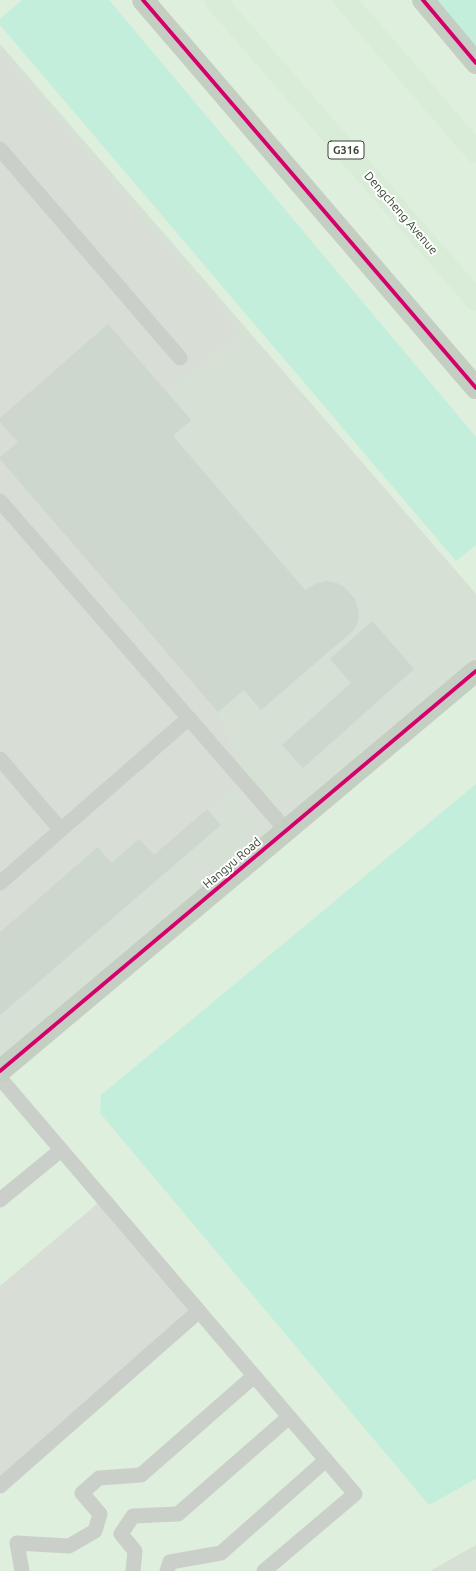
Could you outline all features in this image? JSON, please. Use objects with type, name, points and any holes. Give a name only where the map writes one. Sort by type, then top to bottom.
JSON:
[{"type":"highway","name":"Dengcheng Avenue","points":[[215,0],[476,300]]},
{"type":"highway","points":[[345,0],[476,152]]},
{"type":"street","points":[[144,0],[476,388]]},
{"type":"street","points":[[423,0],[476,63]]},
{"type":"street","name":"Hangyu Road","points":[[0,1071],[476,670]]},
{"type":"lane","points":[[0,149],[180,358]]},
{"type":"lane","points":[[0,501],[286,830]]},
{"type":"lane","points":[[0,883],[189,718]]},
{"type":"lane","points":[[0,759],[60,830]]},
{"type":"lane","points":[[0,1078],[355,1494],[264,1571]]},
{"type":"lane","points":[[0,1200],[61,1150]]},
{"type":"lane","points":[[0,1486],[199,1311]]},
{"type":"lane","points":[[22,1571],[17,1543],[69,1546],[95,1531],[100,1514],[82,1493],[99,1478],[141,1475],[254,1376]]},
{"type":"lane","points":[[133,1571],[135,1551],[121,1534],[134,1516],[178,1514],[289,1417]]},
{"type":"lane","points":[[167,1571],[170,1562],[221,1554],[326,1460]]},
{"type":"shaded area","points":[[0,0],[476,0],[476,1571],[0,1571]]},
{"type":"shaded area","points":[[22,0],[109,0],[476,437],[476,545],[456,561],[0,25],[0,19]]},
{"type":"shaded area","points":[[423,0],[476,0],[476,63]]},
{"type":"shaded area","points":[[0,44],[476,594],[476,671],[0,1071]]},
{"type":"shaded area","points":[[0,55],[238,331],[166,392],[108,325],[0,418]]},
{"type":"shaded area","points":[[0,422],[18,442],[0,457]]},
{"type":"shaded area","points":[[0,459],[218,712],[242,779],[154,855],[139,839],[111,863],[98,848],[0,932]]},
{"type":"shaded area","points":[[476,784],[476,1479],[429,1505],[100,1113],[101,1095]]},
{"type":"shaded area","points":[[103,1199],[199,1311],[0,1486],[0,1286]]},
{"type":"shaded area","points":[[476,1545],[476,1571],[430,1571]]},
{"type":"building","points":[[108,324],[191,420],[173,436],[305,590],[317,583],[327,581],[337,583],[344,587],[355,599],[359,612],[358,621],[354,630],[261,710],[244,690],[218,712],[0,459],[0,457],[18,442],[0,422],[0,418]]},
{"type":"building","points":[[372,621],[414,669],[303,768],[282,745],[351,683],[330,659]]},
{"type":"building","points":[[207,809],[221,825],[0,1015],[0,932],[98,847],[111,863],[139,839],[154,855]]},
{"type":"cycle path","points":[[143,0],[476,388]]},
{"type":"cycle path","points":[[423,0],[476,63]]},
{"type":"cycle path","points":[[0,1071],[476,671]]}]
